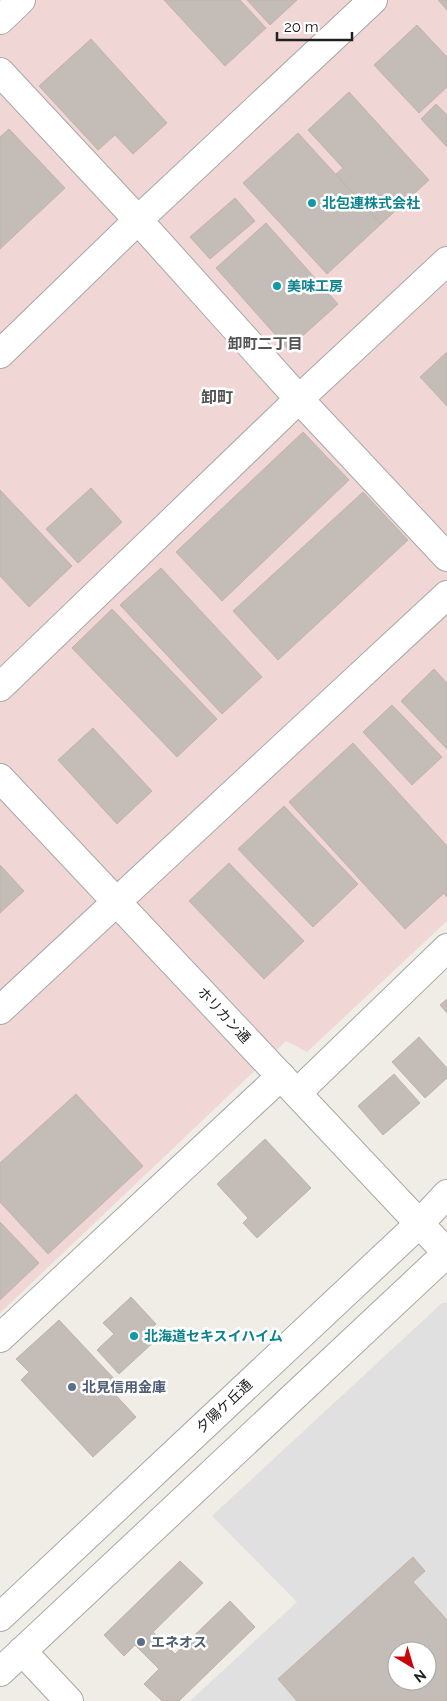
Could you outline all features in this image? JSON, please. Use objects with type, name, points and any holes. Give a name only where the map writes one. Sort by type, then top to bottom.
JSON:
[{"type":"street","points":[[0,20],[21,0]]},
{"type":"street","points":[[0,354],[138,220],[374,0]]},
{"type":"street","points":[[0,72],[138,220],[299,399],[447,557]]},
{"type":"street","points":[[0,687],[299,399],[447,261]]},
{"type":"street","points":[[0,1010],[447,594]]},
{"type":"street","name":"ホリカン通","points":[[0,778],[447,1253]]},
{"type":"street","points":[[0,1338],[447,948]]},
{"type":"street","name":"夕陽ケ丘通","points":[[0,1617],[419,1224],[447,1194]]},
{"type":"street","points":[[0,1672],[447,1253]]},
{"type":"street","points":[[22,1651],[69,1701]]},
{"type":"shaded area","points":[[0,0],[447,0],[447,921],[307,1052],[286,1041],[0,1313]]},
{"type":"shaded area","points":[[442,1303],[447,1303],[447,1701],[190,1701],[297,1602],[212,1516]]},
{"type":"building","points":[[164,0],[240,0],[266,28],[225,66]]},
{"type":"building","points":[[247,0],[297,0],[270,25]]},
{"type":"building","points":[[438,0],[447,0],[447,10]]},
{"type":"building","points":[[417,25],[447,57],[447,87],[419,113],[374,65]]},
{"type":"building","points":[[91,39],[167,123],[133,154],[115,135],[98,150],[39,86]]},
{"type":"building","points":[[349,92],[429,180],[381,224],[336,174],[343,168],[308,130]]},
{"type":"building","points":[[436,104],[447,115],[447,147],[421,119]]},
{"type":"building","points":[[9,129],[65,188],[0,249],[0,137]]},
{"type":"building","name":"北包連株式会社","points":[[298,133],[381,224],[327,274],[243,183]]},
{"type":"building","points":[[235,198],[255,221],[210,259],[190,237]]},
{"type":"building","name":"美味工房","points":[[266,223],[338,304],[288,349],[216,268]]},
{"type":"building","points":[[447,352],[447,406],[420,377]]},
{"type":"building","points":[[303,432],[349,480],[222,601],[176,552]]},
{"type":"building","points":[[91,488],[122,522],[78,563],[46,529]]},
{"type":"building","points":[[0,490],[72,566],[29,607],[0,576]]},
{"type":"building","points":[[363,492],[408,540],[278,660],[233,611]]},
{"type":"building","points":[[161,568],[262,677],[222,714],[120,605]]},
{"type":"building","points":[[112,609],[217,719],[177,757],[72,648]]},
{"type":"building","points":[[434,669],[447,683],[447,749],[401,701]]},
{"type":"building","points":[[392,705],[442,757],[412,785],[363,732]]},
{"type":"building","points":[[93,728],[152,791],[117,824],[58,760]]},
{"type":"building","points":[[353,743],[447,846],[447,897],[444,893],[405,929],[289,802]]},
{"type":"building","points":[[284,806],[358,884],[313,927],[238,849]]},
{"type":"building","points":[[229,863],[304,941],[264,979],[189,901]]},
{"type":"building","points":[[0,865],[24,891],[0,913]]},
{"type":"building","points":[[447,999],[447,1013],[440,1005]]},
{"type":"building","points":[[419,1037],[447,1068],[447,1078],[425,1098],[392,1062]]},
{"type":"building","points":[[394,1074],[420,1103],[383,1135],[358,1106]]},
{"type":"building","points":[[76,1094],[143,1166],[48,1254],[0,1202],[0,1163]]},
{"type":"building","points":[[265,1139],[311,1188],[257,1238],[243,1223],[248,1218],[217,1184]]},
{"type":"building","points":[[0,1222],[39,1263],[0,1300]]},
{"type":"building","name":"北海道セキスイハイム","points":[[131,1297],[156,1324],[150,1330],[158,1338],[119,1374],[97,1350],[114,1334],[103,1323]]},
{"type":"building","name":"北見信用金庫","points":[[59,1320],[119,1384],[112,1391],[136,1417],[93,1457],[21,1380],[29,1372],[16,1359]]},
{"type":"building","points":[[413,1557],[425,1571],[413,1582],[447,1620],[447,1701],[297,1701],[278,1679]]},
{"type":"building","points":[[180,1561],[203,1583],[153,1632],[175,1654],[230,1601],[255,1627],[179,1701],[162,1701],[144,1684],[159,1669],[135,1645],[124,1656],[104,1635]]},
{"type":"place","name":"北包連株式会社","points":[[312,203]]},
{"type":"place","name":"美味工房","points":[[277,286]]},
{"type":"place","name":"北海道セキスイハイム","points":[[134,1336]]},
{"type":"place","name":"北見信用金庫","points":[[72,1387]]},
{"type":"place","name":"エネオス","points":[[141,1642]]},
{"type":"district","name":"卸町二丁目","points":[[265,344]]},
{"type":"district","name":"卸町","points":[[217,397]]}]
